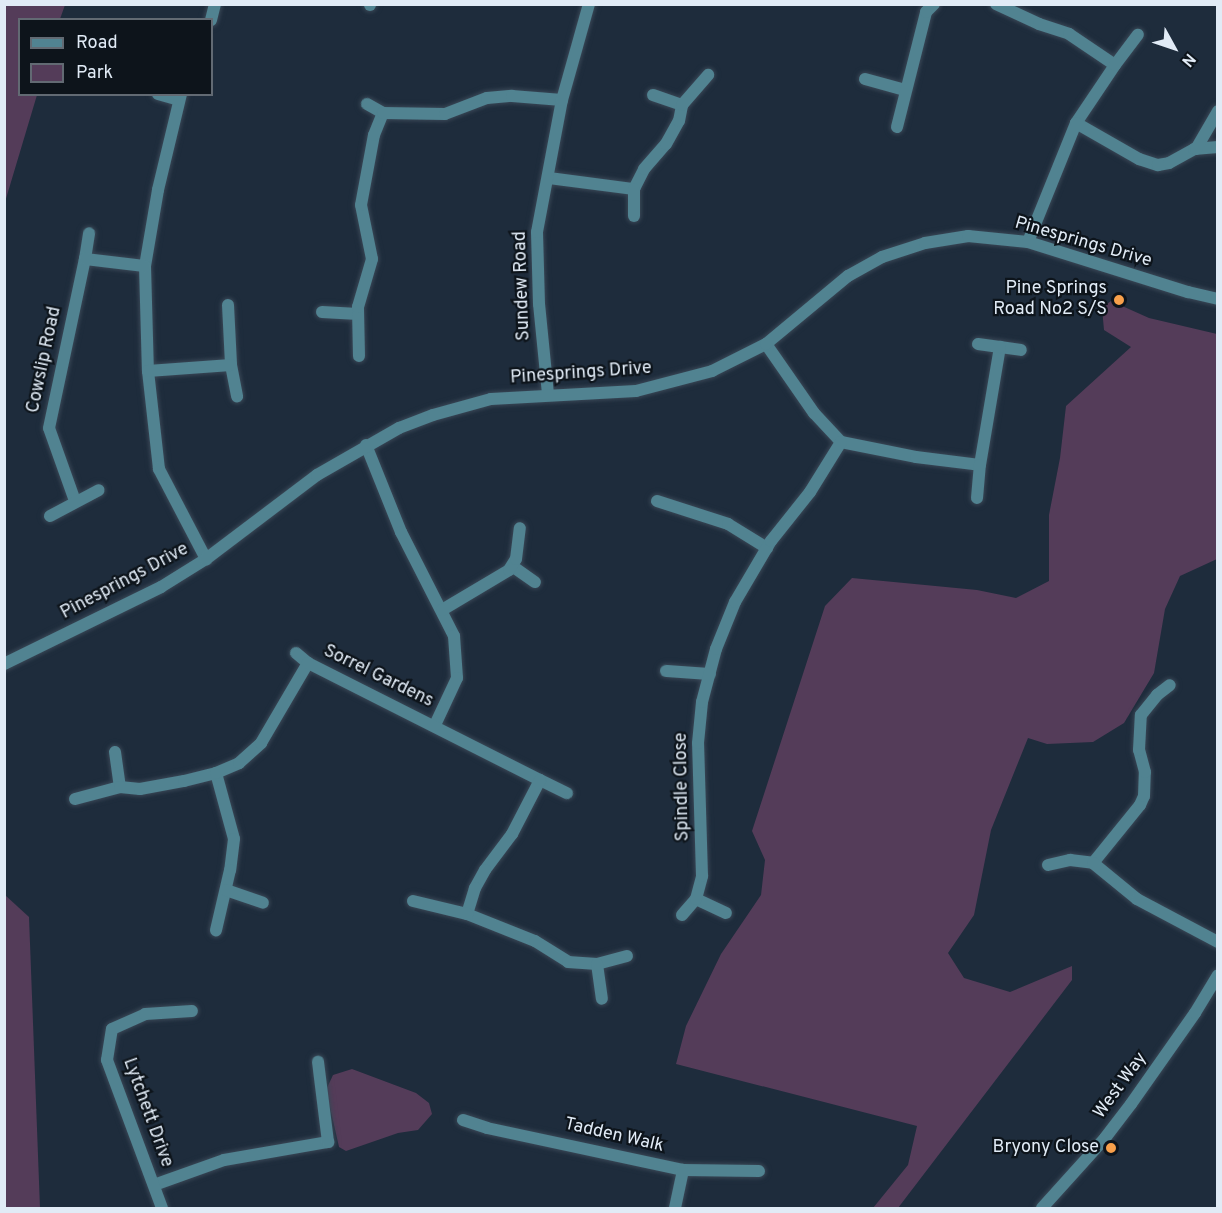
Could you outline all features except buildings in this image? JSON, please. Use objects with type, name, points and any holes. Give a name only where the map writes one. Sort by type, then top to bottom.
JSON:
[{"type":"street","name":"Sundew Road","points":[[548,394],[539,304],[537,232],[562,100],[589,4]]},
{"type":"street","points":[[897,127],[904,90],[926,12],[934,4]]},
{"type":"street","points":[[996,4],[1039,24],[1070,34],[1115,65]]},
{"type":"street","points":[[1028,242],[1076,123],[1138,35]]},
{"type":"street","points":[[634,216],[634,189],[644,169],[666,144],[679,121],[682,105],[708,75]]},
{"type":"street","points":[[865,79],[904,90]]},
{"type":"street","points":[[653,95],[682,105]]},
{"type":"street","points":[[367,104],[383,113],[445,114],[487,98],[512,96],[562,100]]},
{"type":"street","points":[[180,97],[158,190],[145,266],[148,371],[159,469],[206,559]]},
{"type":"street","points":[[1196,149],[1218,111]]},
{"type":"street","points":[[359,356],[358,314],[364,281],[372,259],[361,205],[374,135],[383,113]]},
{"type":"street","points":[[1076,123],[1151,164],[1169,163],[1196,149],[1218,147]]},
{"type":"street","points":[[549,178],[634,189]]},
{"type":"street","name":"Cowslip Road","points":[[75,501],[49,428],[89,233]]},
{"type":"street","name":"Pinesprings Drive","points":[[4,664],[161,587],[206,559],[317,475],[366,446],[433,415],[491,399],[548,394],[636,391],[674,383],[712,370],[766,344],[848,276],[882,257],[924,243],[968,236],[1028,242],[1178,289],[1218,299]]},
{"type":"street","points":[[85,259],[145,266]]},
{"type":"street","points":[[228,305],[231,366],[237,396]]},
{"type":"street","points":[[322,312],[358,314]]},
{"type":"street","points":[[766,344],[814,413],[841,442],[916,457],[980,465]]},
{"type":"street","points":[[978,344],[1021,350]]},
{"type":"street","points":[[977,498],[980,465],[1000,347]]},
{"type":"street","points":[[148,371],[231,366]]},
{"type":"street","name":"Spindle Close","points":[[696,899],[700,890],[702,866],[698,743],[702,702],[716,649],[735,602],[767,548],[810,492],[841,442]]},
{"type":"street","name":"Sorrel Gardens","points":[[366,446],[401,532],[454,636],[457,678],[435,725]]},
{"type":"street","points":[[50,516],[99,490]]},
{"type":"street","points":[[657,501],[728,524],[767,548]]},
{"type":"street","points":[[442,610],[498,578],[512,566],[516,559],[520,528]]},
{"type":"street","points":[[512,566],[535,582]]},
{"type":"street","points":[[296,653],[308,663]]},
{"type":"street","name":"Sorrel Gardens","points":[[75,799],[120,787],[150,787],[216,773],[239,763],[261,743],[308,663],[435,725],[567,794]]},
{"type":"street","points":[[666,671],[710,674]]},
{"type":"street","points":[[1093,863],[1140,805],[1144,796],[1145,772],[1139,750],[1141,715],[1157,695],[1170,685]]},
{"type":"street","points":[[115,752],[120,787]]},
{"type":"street","points":[[216,773],[234,839],[226,890],[216,930]]},
{"type":"street","points":[[467,915],[475,888],[484,870],[512,834],[540,780]]},
{"type":"street","points":[[1048,865],[1070,860],[1093,863],[1137,898],[1218,942]]},
{"type":"street","points":[[226,890],[263,903]]},
{"type":"street","points":[[682,915],[696,899],[726,913]]},
{"type":"street","points":[[413,901],[467,915],[535,941],[568,962],[597,964],[627,956]]},
{"type":"street","points":[[597,964],[602,999]]},
{"type":"street","name":"West Way","points":[[1042,1209],[1131,1104],[1195,1013],[1218,975]]},
{"type":"street","name":"Lytchett Drive","points":[[162,1209],[107,1060],[112,1029],[145,1014],[192,1011]]},
{"type":"street","name":"Lytchett Drive","points":[[154,1185],[224,1160],[328,1142],[318,1062]]},
{"type":"street","name":"Tadden Walk","points":[[463,1120],[487,1128],[683,1170],[759,1171]]},
{"type":"street","points":[[675,1209],[683,1170]]},
{"type":"green space","points":[[5,4],[65,5],[60,18],[18,18],[18,96],[37,96],[5,202]]},
{"type":"green space","points":[[1111,301],[1149,318],[1217,334],[1217,559],[1180,576],[1165,609],[1154,673],[1124,723],[1093,742],[1047,744],[1028,738],[991,830],[974,915],[948,953],[964,978],[1010,992],[1072,966],[1072,980],[898,1208],[873,1208],[908,1165],[917,1126],[676,1064],[686,1026],[721,954],[761,895],[765,860],[752,831],[825,606],[852,578],[977,590],[1016,598],[1049,581],[1049,515],[1060,458],[1066,406],[1131,347],[1104,330],[1102,308]]},
{"type":"green space","points":[[5,895],[29,917],[40,1208],[5,1208]]},
{"type":"green space","points":[[352,1069],[416,1093],[429,1103],[432,1114],[418,1130],[398,1133],[346,1151],[339,1147],[326,1090],[333,1075]]},
{"type":"place","name":"Pine Springs Road No2 S/S","points":[[1119,300]]},
{"type":"place","name":"Bryony Close","points":[[1111,1148]]}]
